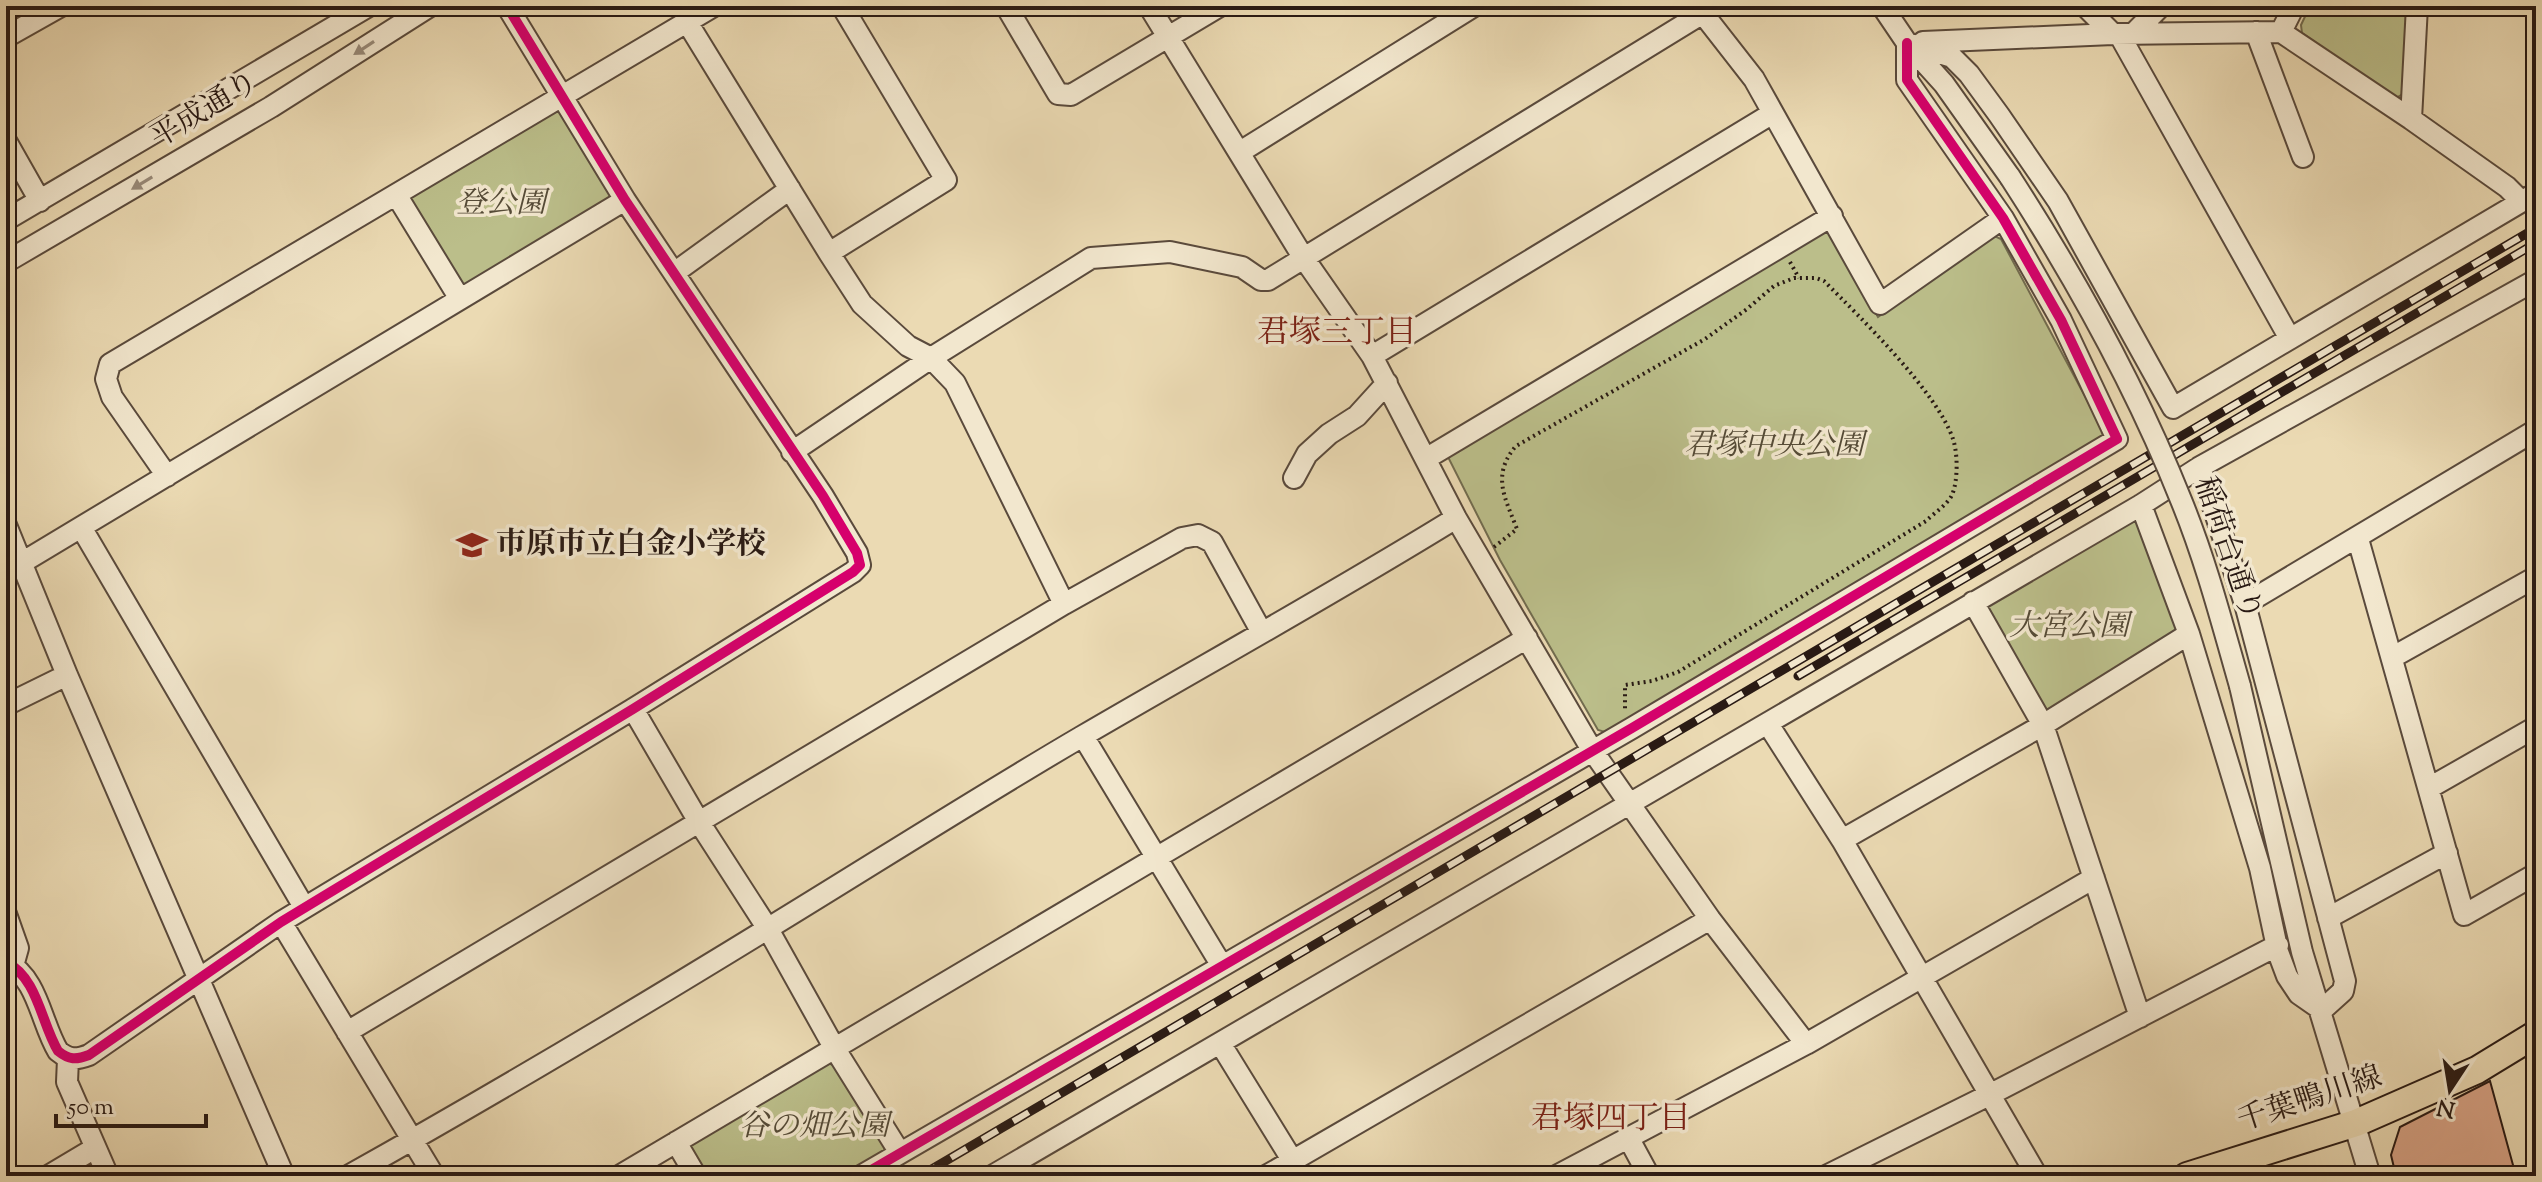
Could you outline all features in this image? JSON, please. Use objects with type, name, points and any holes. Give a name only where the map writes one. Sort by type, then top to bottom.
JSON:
[{"type":"main road","name":"千葉鴨川線","points":[[2187,1176],[2214,1171],[2356,1123],[2464,1076],[2536,1034]]},
{"type":"street","points":[[6,37],[61,6]]},
{"type":"street","name":"平成通り","points":[[6,220],[369,6]]},
{"type":"street","name":"平成通り","points":[[6,262],[271,107],[430,6]]},
{"type":"street","points":[[6,914],[18,948],[10,964],[29,983],[51,1040],[68,1059],[89,1055],[199,976],[304,907],[633,709],[860,565],[857,553],[830,507],[625,200],[507,6]]},
{"type":"street","points":[[167,476],[112,397],[106,379],[110,364],[714,6]]},
{"type":"street","points":[[829,253],[946,180],[842,6]]},
{"type":"street","points":[[1006,6],[1058,94],[1071,95],[1220,6]]},
{"type":"street","points":[[1149,6],[1303,257],[1372,356],[1456,518],[1592,750],[1710,919],[1806,1044]]},
{"type":"street","points":[[1240,152],[1474,6]]},
{"type":"street","name":"稲荷台通り","points":[[1882,6],[1907,43],[1944,84],[2010,177],[2091,312],[2144,416],[2181,499],[2208,575],[2240,686],[2302,952],[2370,1176]]},
{"type":"street","points":[[2085,6],[2122,34],[2289,337]]},
{"type":"street","points":[[2122,34],[2161,6]]},
{"type":"street","points":[[2281,32],[2294,6]]},
{"type":"street","points":[[2411,119],[2417,6]]},
{"type":"street","points":[[792,452],[931,358],[1091,258],[1170,252],[1242,267],[1261,280],[1268,280],[1700,10],[1754,79],[1880,304],[2003,218]]},
{"type":"street","points":[[687,22],[862,304],[908,346],[931,358],[955,383],[1064,604]]},
{"type":"street","points":[[2256,32],[2303,157]]},
{"type":"street","points":[[1907,43],[2122,34],[2281,32],[2507,187],[2528,197]]},
{"type":"street","points":[[861,1176],[1632,728],[2117,439],[2061,320],[2003,218],[1907,80],[1907,43]]},
{"type":"street","points":[[1907,43],[1952,57],[1969,74],[2058,201],[2173,408],[2528,197]]},
{"type":"street","points":[[1372,356],[1773,113]]},
{"type":"street","points":[[6,141],[40,201]]},
{"type":"street","points":[[674,273],[790,189]]},
{"type":"street","points":[[397,196],[460,299]]},
{"type":"street","points":[[23,562],[625,200]]},
{"type":"street","points":[[1427,458],[1832,216]]},
{"type":"street","points":[[992,1176],[1768,724],[2141,505],[2200,467],[2536,280]]},
{"type":"street","points":[[1294,478],[1307,454],[1329,434],[1357,416],[1387,383]]},
{"type":"street","points":[[2245,604],[2536,430]]},
{"type":"street","points":[[2141,505],[2189,634],[2215,729],[2260,868],[2287,976],[2299,994],[2322,1010],[2343,991],[2345,981],[2245,604],[2200,467]]},
{"type":"street","points":[[348,1176],[768,929],[1083,736],[1261,631],[1362,576],[1456,518]]},
{"type":"street","points":[[6,525],[67,675],[284,1176]]},
{"type":"street","points":[[81,527],[304,907]]},
{"type":"street","points":[[347,1032],[1064,604],[1182,538],[1198,535],[1212,542],[1261,631]]},
{"type":"street","points":[[2358,539],[2464,915],[2536,874]]},
{"type":"street","points":[[2393,657],[2536,577]]},
{"type":"street","points":[[1973,602],[2043,725],[2140,1017]]},
{"type":"street","points":[[1842,840],[2043,725],[2189,634]]},
{"type":"street","points":[[619,1176],[1527,638]]},
{"type":"street","points":[[6,705],[67,675]]},
{"type":"street","points":[[633,709],[900,1153]]},
{"type":"street","points":[[1768,724],[1842,840],[2037,1176]]},
{"type":"street","points":[[2429,788],[2536,727]]},
{"type":"street","points":[[1083,736],[1222,966]]},
{"type":"street","points":[[2328,918],[2447,853]]},
{"type":"street","points":[[1556,1176],[1806,1044],[2094,878]]},
{"type":"street","points":[[1266,1176],[1298,1168],[1710,919]]},
{"type":"street","points":[[281,922],[434,1176]]},
{"type":"street","points":[[1826,1176],[2278,945]]},
{"type":"street","points":[[1220,1043],[1298,1168]]},
{"type":"street","points":[[68,1059],[67,1082],[108,1176]]},
{"type":"street","points":[[1629,1139],[1649,1176]]},
{"type":"street","points":[[676,1142],[696,1176]]},
{"type":"street","points":[[48,1176],[95,1148]]},
{"type":"path","points":[[1480,558],[1517,529],[1505,497],[1502,473],[1503,463],[1516,446],[1705,339],[1774,286],[1794,278],[1824,281],[1918,382],[1953,440],[1956,458],[1954,490],[1950,499],[1926,521],[1678,672],[1652,681],[1625,685],[1623,707],[1632,728]]},
{"type":"green space","points":[[2310,6],[2411,6],[2406,92],[2396,98],[2302,33],[2301,25]]},
{"type":"green space","name":"登公園","points":[[563,96],[625,200],[460,299],[397,196]]},
{"type":"green space","name":"君塚中央公園","points":[[1822,231],[1831,233],[1878,317],[1990,234],[2001,239],[2103,430],[2102,440],[1605,732],[1598,730],[1500,560],[1448,457]]},
{"type":"green space","name":"大宮公園","points":[[2141,505],[2189,634],[2043,725],[1973,602]]},
{"type":"green space","name":"谷の畑公園","points":[[826,1063],[834,1065],[886,1145],[882,1155],[846,1176],[705,1176],[690,1151],[692,1143]]},
{"type":"building","points":[[2490,1081],[2516,1176],[2396,1176],[2391,1155],[2400,1127]]},
{"type":"railway","points":[[920,1176],[2536,228]]},
{"type":"railway","points":[[1798,676],[2536,243]]},
{"type":"cycle path","points":[[6,962],[17,969],[32,990],[58,1051],[73,1058],[89,1055],[281,922],[633,709],[860,565],[857,553],[823,496],[625,200],[507,6]]},
{"type":"cycle path","points":[[861,1176],[1632,728],[2117,439],[2061,320],[2003,218],[1907,80],[1907,43]]},
{"type":"place","name":"市原市立白金小学校","points":[[472,545]]},
{"type":"district","name":"君塚三丁目","points":[[1337,334]]},
{"type":"district","name":"君塚四丁目","points":[[1611,1120]]}]
